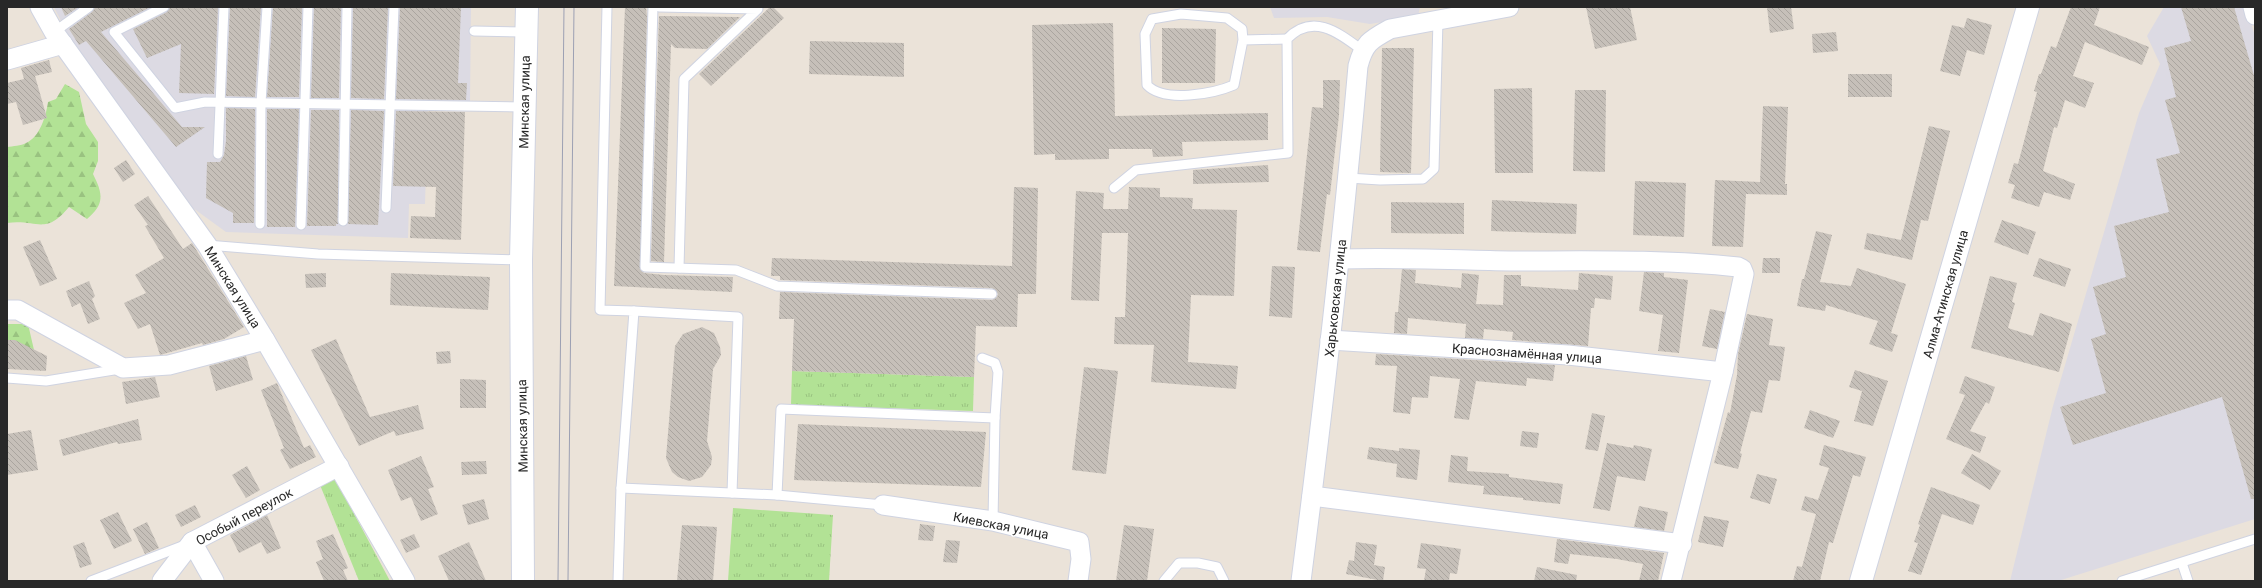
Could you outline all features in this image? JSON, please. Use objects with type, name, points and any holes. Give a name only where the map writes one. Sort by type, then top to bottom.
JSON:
[{"type":"main road","name":"Минская улица","points":[[523,581],[521,260],[527,7]]},
{"type":"main road","name":"Алма-Атинская улица","points":[[1861,581],[2028,7]]},
{"type":"street","name":"Минская улица","points":[[40,7],[58,38],[207,245],[265,340],[405,581]]},
{"type":"street","points":[[1362,50],[1373,38],[1390,29],[1509,7]]},
{"type":"street","points":[[2253,7],[2255,15]]},
{"type":"street","points":[[7,60],[58,38]]},
{"type":"street","name":"Харьковская улица","points":[[1300,581],[1312,496],[1340,259],[1358,66],[1362,50]]},
{"type":"street","points":[[1340,259],[1390,257],[1456,260],[1684,261],[1738,267],[1742,269],[1744,274],[1723,372],[1682,544],[1671,581]]},
{"type":"street","points":[[7,310],[18,310],[123,368],[169,365],[265,340]]},
{"type":"street","name":"Краснознамённая улица","points":[[1330,340],[1568,355],[1723,372]]},
{"type":"street","name":"Особый переулок","points":[[162,581],[192,542],[339,466]]},
{"type":"street","points":[[1312,496],[1682,544]]},
{"type":"street","name":"Киевская улица","points":[[883,505],[993,521],[1079,542],[1081,559],[1078,581]]},
{"type":"street","points":[[192,542],[214,581]]},
{"type":"lane","points":[[58,38],[89,7]]},
{"type":"lane","points":[[164,7],[114,32],[175,108],[205,102],[524,107]]},
{"type":"lane","points":[[218,154],[224,7]]},
{"type":"lane","points":[[260,224],[261,103],[267,7]]},
{"type":"lane","points":[[301,225],[308,7]]},
{"type":"lane","points":[[343,221],[347,7]]},
{"type":"lane","points":[[386,208],[394,7]]},
{"type":"lane","points":[[608,7],[600,310],[738,317],[732,493]]},
{"type":"lane","points":[[653,7],[645,267],[736,270],[777,286],[992,294]]},
{"type":"lane","points":[[658,7],[758,9],[684,80],[678,268]]},
{"type":"lane","points":[[1181,14],[1227,18],[1242,29],[1243,40],[1234,85],[1224,90],[1175,96],[1153,91],[1147,85],[1145,34],[1152,19],[1181,14]]},
{"type":"lane","points":[[1348,178],[1380,180],[1423,179],[1434,169],[1438,20]]},
{"type":"lane","points":[[1114,188],[1136,170],[1288,153],[1288,39],[1294,31],[1314,25],[1337,32],[1362,50]]},
{"type":"lane","points":[[474,31],[526,32]]},
{"type":"lane","points":[[1243,40],[1288,39]]},
{"type":"lane","points":[[207,245],[318,254],[521,260]]},
{"type":"lane","points":[[618,581],[622,488],[634,311]]},
{"type":"lane","points":[[982,358],[995,363],[998,372],[995,418],[993,521]]},
{"type":"lane","points":[[7,378],[46,381],[123,368]]},
{"type":"lane","points":[[777,496],[781,408],[995,418]]},
{"type":"lane","points":[[622,488],[732,493],[883,505]]},
{"type":"lane","points":[[2122,581],[2255,539]]},
{"type":"lane","points":[[91,581],[192,542]]},
{"type":"lane","points":[[1164,581],[1179,563],[1198,563],[1216,567],[1224,581]]},
{"type":"lane","points":[[2182,563],[2188,581]]},
{"type":"shaded area","points":[[54,7],[471,7],[470,102],[428,100],[425,204],[409,204],[408,238],[226,232],[193,208],[75,49]]},
{"type":"shaded area","points":[[1270,7],[1420,7],[1418,16],[1370,24],[1327,17],[1274,18]]},
{"type":"shaded area","points":[[2164,7],[2246,7],[2255,36],[2255,519],[2058,581],[2010,581],[2053,406],[2139,113],[2160,64],[2147,36]]},
{"type":"green space","points":[[65,84],[79,92],[86,124],[98,142],[98,161],[93,174],[100,193],[97,208],[87,219],[69,207],[61,216],[47,224],[18,222],[7,223],[7,147],[24,144],[35,136],[42,126],[48,102],[56,99]]},
{"type":"green space","points":[[7,324],[28,324],[34,350],[7,363]]},
{"type":"green space","points":[[792,371],[974,377],[973,411],[791,405]]},
{"type":"green space","points":[[335,478],[390,581],[359,581],[320,485]]},
{"type":"green space","points":[[733,508],[833,515],[829,581],[728,581]]},
{"type":"building","points":[[61,7],[79,7],[65,16]]},
{"type":"building","points":[[95,7],[151,7],[101,32],[182,127],[205,127],[176,147],[86,41],[79,45],[69,29],[92,12]]},
{"type":"building","points":[[170,7],[218,7],[214,94],[179,93],[181,44],[147,58],[133,29],[167,12]]},
{"type":"building","points":[[230,7],[261,7],[255,97],[226,96]]},
{"type":"building","points":[[273,7],[302,7],[299,97],[267,97]]},
{"type":"building","points":[[314,7],[341,7],[339,98],[311,98]]},
{"type":"building","points":[[353,7],[388,7],[384,99],[351,98]]},
{"type":"building","points":[[400,7],[461,7],[458,83],[467,83],[466,100],[396,99]]},
{"type":"building","points":[[625,7],[646,7],[647,17],[640,269],[644,273],[664,275],[733,277],[732,292],[614,286]]},
{"type":"building","points":[[770,7],[773,7],[784,18],[711,86],[699,74]]},
{"type":"building","points":[[1586,7],[1630,7],[1637,40],[1595,49]]},
{"type":"building","points":[[1767,7],[1791,7],[1794,29],[1770,33]]},
{"type":"building","points":[[2071,7],[2100,7],[2094,25],[2149,47],[2142,65],[2085,42],[2073,76],[2094,83],[2085,108],[2065,100],[2057,128],[2054,127],[2043,171],[2075,184],[2070,200],[2044,192],[2039,207],[2011,198],[2015,185],[2008,183],[2014,163],[2018,164],[2037,92],[2034,91],[2039,74],[2041,74],[2051,46],[2056,48]]},
{"type":"building","points":[[2181,7],[2234,7],[2255,79],[2255,499],[2251,499],[2222,397],[2073,445],[2060,407],[2106,393],[2091,339],[2106,334],[2093,287],[2126,277],[2114,226],[2169,212],[2156,159],[2180,153],[2165,100],[2176,97],[2164,48],[2191,41]]},
{"type":"building","points":[[659,16],[740,17],[707,49],[675,48],[671,44],[664,262],[651,261]]},
{"type":"building","points":[[1967,18],[1992,25],[1984,55],[1967,50],[1960,76],[1940,71],[1952,25],[1964,28]]},
{"type":"building","points":[[1113,23],[1115,116],[1268,113],[1268,140],[1182,142],[1183,156],[1153,157],[1152,149],[1109,149],[1109,159],[1055,160],[1055,154],[1034,155],[1032,25]]},
{"type":"building","points":[[1162,28],[1216,29],[1215,83],[1162,83]]},
{"type":"building","points":[[1836,32],[1838,51],[1813,53],[1812,34]]},
{"type":"building","points":[[810,41],[904,43],[904,77],[809,74]]},
{"type":"building","points":[[1382,48],[1414,48],[1411,173],[1380,172]]},
{"type":"building","points":[[49,60],[52,72],[35,76],[47,118],[23,125],[16,102],[7,104],[7,83],[24,79],[21,68]]},
{"type":"building","points":[[1848,74],[1892,74],[1892,97],[1848,97]]},
{"type":"building","points":[[1323,80],[1340,80],[1339,115],[1330,195],[1327,194],[1320,252],[1297,250],[1312,107],[1323,108]]},
{"type":"building","points":[[1532,88],[1533,173],[1495,173],[1494,89]]},
{"type":"building","points":[[1575,90],[1606,90],[1605,172],[1573,171]]},
{"type":"building","points":[[1763,106],[1788,107],[1785,184],[1787,184],[1787,195],[1746,194],[1743,247],[1712,246],[1715,180],[1760,182]]},
{"type":"building","points":[[226,108],[255,109],[254,223],[233,223],[233,213],[206,198],[207,162],[220,162],[224,155],[226,141]]},
{"type":"building","points":[[267,109],[299,109],[295,227],[267,227]]},
{"type":"building","points":[[311,110],[339,110],[338,224],[336,224],[336,226],[307,226]]},
{"type":"building","points":[[351,110],[384,111],[378,225],[348,224]]},
{"type":"building","points":[[396,111],[465,112],[461,240],[410,238],[411,216],[435,217],[436,187],[393,186]]},
{"type":"building","points":[[1929,126],[1950,131],[1928,221],[1921,220],[1912,260],[1864,249],[1867,233],[1901,240]]},
{"type":"building","points":[[126,160],[135,174],[123,182],[114,168]]},
{"type":"building","points":[[1268,165],[1269,182],[1193,184],[1193,170]]},
{"type":"building","points":[[1635,181],[1686,183],[1684,237],[1633,235]]},
{"type":"building","points":[[1014,187],[1038,188],[1036,294],[1018,294],[1017,327],[976,326],[974,377],[792,371],[794,319],[779,319],[780,292],[992,300],[997,297],[998,294],[992,288],[780,280],[780,276],[771,276],[772,258],[1012,266]]},
{"type":"building","points":[[1129,187],[1160,188],[1160,197],[1193,198],[1192,209],[1237,210],[1234,296],[1191,295],[1188,362],[1238,366],[1236,389],[1151,382],[1154,345],[1114,344],[1115,317],[1125,317],[1128,233],[1102,233],[1099,301],[1071,300],[1076,191],[1104,193],[1103,209],[1128,209]]},
{"type":"building","points":[[148,196],[183,249],[192,243],[244,327],[224,339],[203,345],[202,343],[160,355],[150,324],[138,329],[124,303],[146,293],[135,275],[164,258],[145,226],[148,225],[134,205]]},
{"type":"building","points":[[1492,200],[1577,204],[1576,234],[1491,231]]},
{"type":"building","points":[[1391,202],[1464,203],[1464,234],[1391,233]]},
{"type":"building","points":[[2002,220],[2036,232],[2028,255],[1994,242]]},
{"type":"building","points":[[1816,231],[1832,235],[1820,282],[1851,286],[1857,268],[1906,284],[1891,333],[1898,335],[1892,352],[1869,344],[1878,321],[1826,305],[1825,311],[1797,306],[1802,279],[1804,279]]},
{"type":"building","points":[[40,240],[57,279],[40,286],[23,247]]},
{"type":"building","points":[[1763,258],[1780,258],[1780,273],[1762,273]]},
{"type":"building","points":[[2039,258],[2071,269],[2065,287],[2033,276]]},
{"type":"building","points":[[1272,266],[1295,267],[1292,318],[1269,316]]},
{"type":"building","points":[[1402,269],[1416,270],[1415,283],[1461,288],[1462,273],[1479,275],[1476,304],[1503,305],[1504,275],[1521,275],[1521,286],[1578,290],[1579,273],[1613,276],[1611,300],[1595,298],[1594,308],[1591,308],[1588,346],[1512,340],[1513,332],[1484,329],[1483,339],[1465,338],[1466,324],[1408,318],[1407,334],[1394,333],[1395,312],[1398,312]]},
{"type":"building","points":[[1644,272],[1664,273],[1664,277],[1688,280],[1679,353],[1658,351],[1663,315],[1639,311]]},
{"type":"building","points":[[326,273],[326,287],[306,288],[305,274]]},
{"type":"building","points":[[391,273],[490,277],[488,310],[390,305]]},
{"type":"building","points":[[1990,276],[2017,283],[2012,302],[2015,303],[2008,328],[2033,336],[2040,313],[2072,324],[2059,372],[1971,348]]},
{"type":"building","points":[[89,281],[95,296],[92,299],[100,319],[88,324],[80,303],[72,307],[66,291]]},
{"type":"building","points":[[1710,309],[1725,312],[1717,349],[1702,346]]},
{"type":"building","points":[[1747,314],[1773,319],[1769,345],[1785,347],[1780,381],[1769,380],[1762,413],[1751,411],[1740,453],[1742,454],[1738,469],[1714,463],[1728,412],[1730,413],[1737,375],[1738,354]]},
{"type":"building","points":[[702,327],[714,333],[720,347],[721,355],[713,369],[707,441],[712,457],[711,465],[702,477],[689,481],[678,477],[672,472],[666,458],[675,346],[683,334]]},
{"type":"building","points":[[336,339],[370,417],[418,405],[424,429],[396,436],[394,431],[359,446],[311,350]]},
{"type":"building","points":[[7,340],[15,340],[47,356],[46,371],[7,369]]},
{"type":"building","points":[[450,351],[451,363],[437,364],[436,352]]},
{"type":"building","points":[[1376,354],[1555,365],[1553,381],[1527,378],[1526,386],[1476,381],[1469,420],[1454,418],[1460,379],[1430,376],[1428,398],[1412,397],[1410,414],[1393,412],[1397,366],[1375,365]]},
{"type":"building","points":[[246,356],[253,380],[216,391],[209,366]]},
{"type":"building","points":[[1084,367],[1118,371],[1106,474],[1072,470]]},
{"type":"building","points":[[1855,370],[1888,381],[1873,426],[1854,421],[1862,391],[1849,387]]},
{"type":"building","points":[[1965,376],[1995,387],[1989,404],[1986,402],[1970,431],[1986,437],[1980,453],[1946,439],[1965,395],[1959,393]]},
{"type":"building","points":[[155,377],[160,397],[126,404],[122,382]]},
{"type":"building","points":[[460,379],[486,380],[486,408],[460,408]]},
{"type":"building","points":[[277,383],[304,448],[310,445],[316,457],[290,469],[280,450],[284,448],[261,390]]},
{"type":"building","points":[[1810,410],[1840,421],[1833,438],[1804,428]]},
{"type":"building","points":[[1592,413],[1605,416],[1598,451],[1585,449]]},
{"type":"building","points":[[138,419],[142,440],[118,444],[117,442],[63,456],[59,440]]},
{"type":"building","points":[[798,424],[986,432],[981,487],[794,480]]},
{"type":"building","points":[[31,430],[38,470],[7,475],[7,434]]},
{"type":"building","points":[[1522,431],[1539,433],[1537,448],[1520,446]]},
{"type":"building","points":[[1607,443],[1633,448],[1634,445],[1652,449],[1645,481],[1617,476],[1610,511],[1593,508]]},
{"type":"building","points":[[1824,445],[1866,457],[1860,477],[1853,475],[1833,543],[1829,542],[1820,581],[1793,581],[1797,566],[1802,567],[1816,514],[1801,510],[1805,496],[1818,500],[1829,468],[1819,465]]},
{"type":"building","points":[[1369,447],[1399,451],[1399,448],[1420,450],[1417,480],[1396,477],[1397,464],[1367,459]]},
{"type":"building","points":[[1972,454],[2001,471],[1990,490],[1961,473]]},
{"type":"building","points":[[1451,455],[1468,457],[1467,471],[1509,474],[1509,477],[1563,484],[1560,504],[1483,494],[1484,486],[1448,482]]},
{"type":"building","points":[[421,456],[434,487],[428,489],[438,514],[421,521],[411,497],[401,501],[388,470]]},
{"type":"building","points":[[486,461],[487,474],[462,475],[461,462]]},
{"type":"building","points":[[247,466],[260,490],[246,498],[232,475]]},
{"type":"building","points":[[1757,474],[1777,479],[1770,504],[1750,498]]},
{"type":"building","points":[[1931,487],[1980,505],[1973,525],[1942,514],[1921,575],[1908,571],[1918,543],[1914,542],[1920,525],[1918,524]]},
{"type":"building","points":[[484,499],[489,519],[468,525],[462,505]]},
{"type":"building","points":[[195,505],[201,517],[181,527],[175,515]]},
{"type":"building","points":[[1639,506],[1668,512],[1664,531],[1634,527]]},
{"type":"building","points":[[118,512],[132,541],[114,549],[100,520]]},
{"type":"building","points":[[267,515],[281,548],[267,554],[261,542],[239,553],[230,535]]},
{"type":"building","points":[[1704,516],[1729,521],[1723,547],[1698,542]]},
{"type":"building","points":[[147,522],[159,548],[145,554],[133,529]]},
{"type":"building","points":[[920,524],[935,526],[933,541],[918,540]]},
{"type":"building","points":[[682,525],[717,527],[713,581],[677,581]]},
{"type":"building","points":[[1124,525],[1154,529],[1147,581],[1116,581]]},
{"type":"building","points":[[333,534],[348,568],[343,570],[348,581],[324,581],[316,562],[323,559],[316,541]]},
{"type":"building","points":[[414,534],[420,547],[406,553],[400,540]]},
{"type":"building","points":[[1557,539],[1664,553],[1658,581],[1639,581],[1643,564],[1617,559],[1570,554],[1568,564],[1554,562]]},
{"type":"building","points":[[946,540],[960,541],[957,563],[943,562]]},
{"type":"building","points":[[84,542],[92,564],[80,568],[73,546]]},
{"type":"building","points":[[469,542],[486,581],[449,581],[438,556]]},
{"type":"building","points":[[1356,542],[1377,545],[1374,565],[1385,567],[1383,581],[1346,574],[1349,560],[1354,561]]},
{"type":"building","points":[[1421,543],[1461,549],[1457,574],[1450,573],[1449,581],[1424,581],[1426,569],[1417,568]]},
{"type":"building","points":[[1537,567],[1577,575],[1576,581],[1534,581]]},
{"type":"tram line","points":[[558,581],[564,7]]},
{"type":"tram line","points":[[568,581],[574,7]]}]
